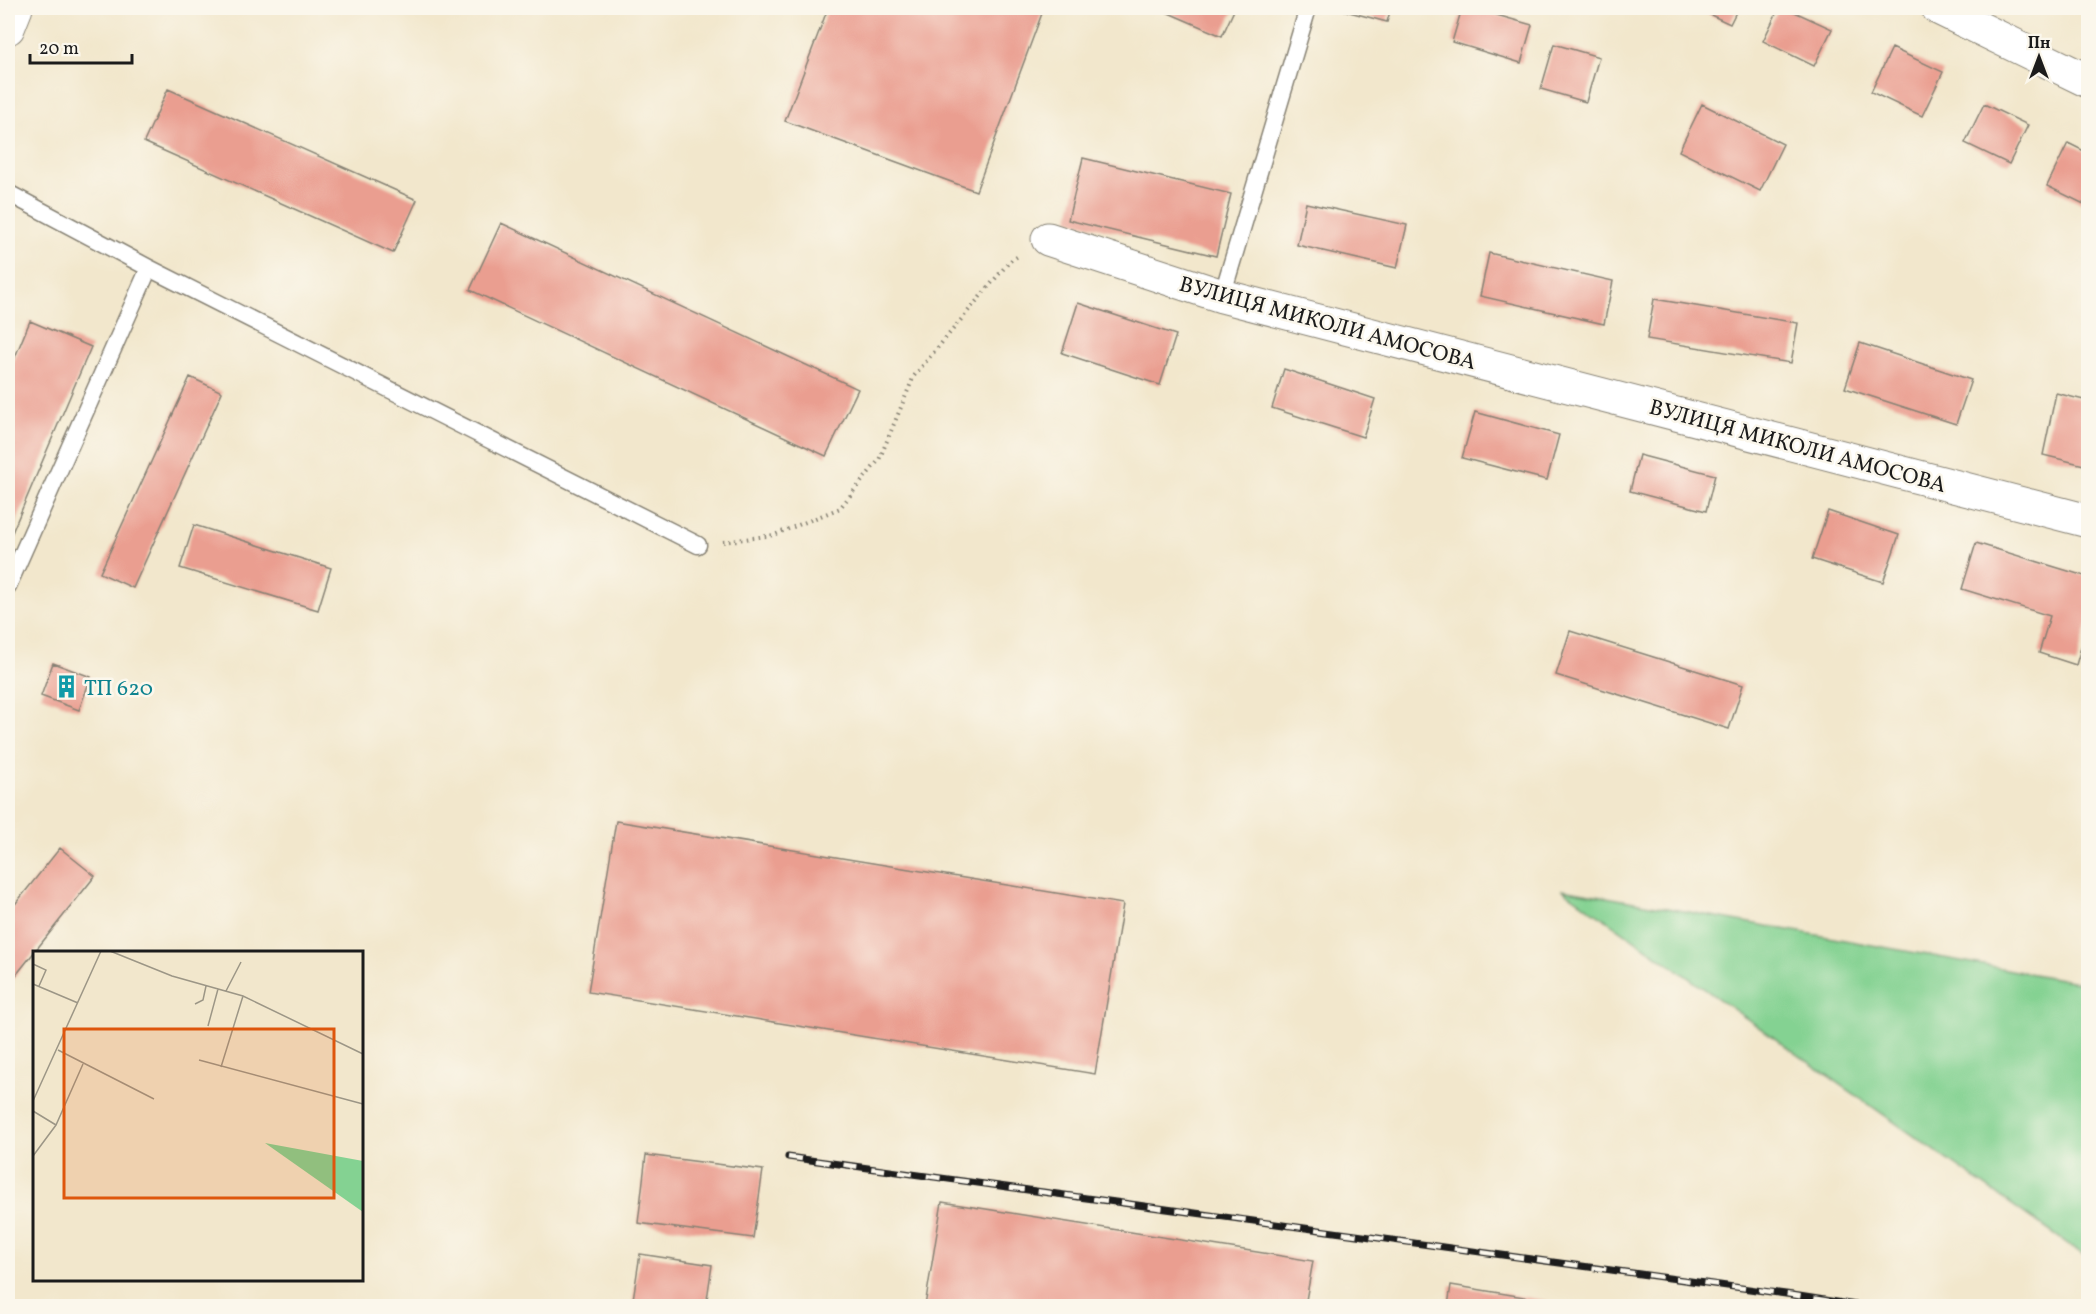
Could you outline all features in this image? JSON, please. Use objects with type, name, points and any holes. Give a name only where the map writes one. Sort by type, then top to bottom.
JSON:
[{"type":"street","points":[[8,28],[16,8]]},
{"type":"street","points":[[1938,8],[2088,81]]},
{"type":"street","name":"ВУЛИЦЯ МИКОЛИ АМОСОВА","points":[[1048,239],[1222,296],[2088,521]]},
{"type":"lane","points":[[1222,296],[1308,8]]},
{"type":"lane","points":[[8,193],[149,268],[698,545]]},
{"type":"lane","points":[[8,586],[149,268]]},
{"type":"path","points":[[698,545],[774,535],[840,508],[879,460],[914,376],[1010,261],[1048,239]]},
{"type":"green space","points":[[1562,889],[2088,984],[2088,1258]]},
{"type":"building","points":[[828,8],[1044,8],[976,191],[785,121]]},
{"type":"building","points":[[1157,8],[1235,8],[1222,36]]},
{"type":"building","points":[[1343,8],[1391,8],[1387,22],[1342,10]]},
{"type":"building","points":[[1462,8],[1472,8],[1532,25],[1521,63],[1452,42]]},
{"type":"building","points":[[1696,8],[1738,8],[1730,24]]},
{"type":"building","points":[[1779,8],[1786,8],[1832,29],[1814,66],[1763,41]]},
{"type":"building","points":[[1554,44],[1599,57],[1586,102],[1541,89]]},
{"type":"building","points":[[1892,48],[1943,72],[1922,116],[1871,92]]},
{"type":"building","points":[[168,89],[417,200],[393,253],[144,142]]},
{"type":"building","points":[[1702,104],[1783,144],[1760,191],[1679,151]]},
{"type":"building","points":[[1984,104],[2028,125],[2009,164],[1965,143]]},
{"type":"building","points":[[2068,143],[2088,153],[2088,206],[2047,186]]},
{"type":"building","points":[[1083,158],[1231,194],[1216,256],[1068,220]]},
{"type":"building","points":[[1306,203],[1407,225],[1397,268],[1297,245]]},
{"type":"building","points":[[501,223],[858,389],[826,456],[470,290]]},
{"type":"building","points":[[1489,253],[1613,281],[1604,324],[1480,296]]},
{"type":"building","points":[[1654,299],[1798,323],[1791,363],[1647,339]]},
{"type":"building","points":[[1078,303],[1176,335],[1160,385],[1062,353]]},
{"type":"building","points":[[30,321],[91,347],[8,542],[8,374]]},
{"type":"building","points":[[1860,343],[1971,380],[1956,424],[1845,388]]},
{"type":"building","points":[[1284,369],[1375,399],[1363,437],[1272,408]]},
{"type":"building","points":[[190,377],[222,392],[133,588],[100,573]]},
{"type":"building","points":[[2056,393],[2088,401],[2088,466],[2043,455]]},
{"type":"building","points":[[1475,412],[1559,435],[1547,480],[1462,458]]},
{"type":"building","points":[[1639,455],[1715,475],[1706,511],[1630,491]]},
{"type":"building","points":[[1828,511],[1899,535],[1883,582],[1812,559]]},
{"type":"building","points":[[194,525],[331,568],[318,610],[180,568]]},
{"type":"building","points":[[1976,543],[2088,577],[2088,623],[2076,665],[2039,653],[2050,616],[1962,589]]},
{"type":"building","points":[[1570,631],[1743,685],[1729,729],[1556,675]]},
{"type":"building","name":"ТП 620","points":[[53,663],[91,677],[79,710],[41,696]]},
{"type":"building","points":[[616,821],[1123,904],[1095,1074],[588,992]]},
{"type":"building","points":[[60,848],[95,876],[8,985],[8,913]]},
{"type":"building","points":[[646,1155],[763,1170],[753,1238],[638,1223]]},
{"type":"building","points":[[942,1202],[1313,1261],[1305,1306],[925,1306]]},
{"type":"building","points":[[640,1254],[712,1265],[706,1306],[632,1306]]},
{"type":"building","points":[[1451,1285],[1548,1301],[1547,1306],[1448,1306]]},
{"type":"railway","points":[[788,1157],[1862,1306]]},
{"type":"place","name":"ТП 620","points":[[66,687]]}]
